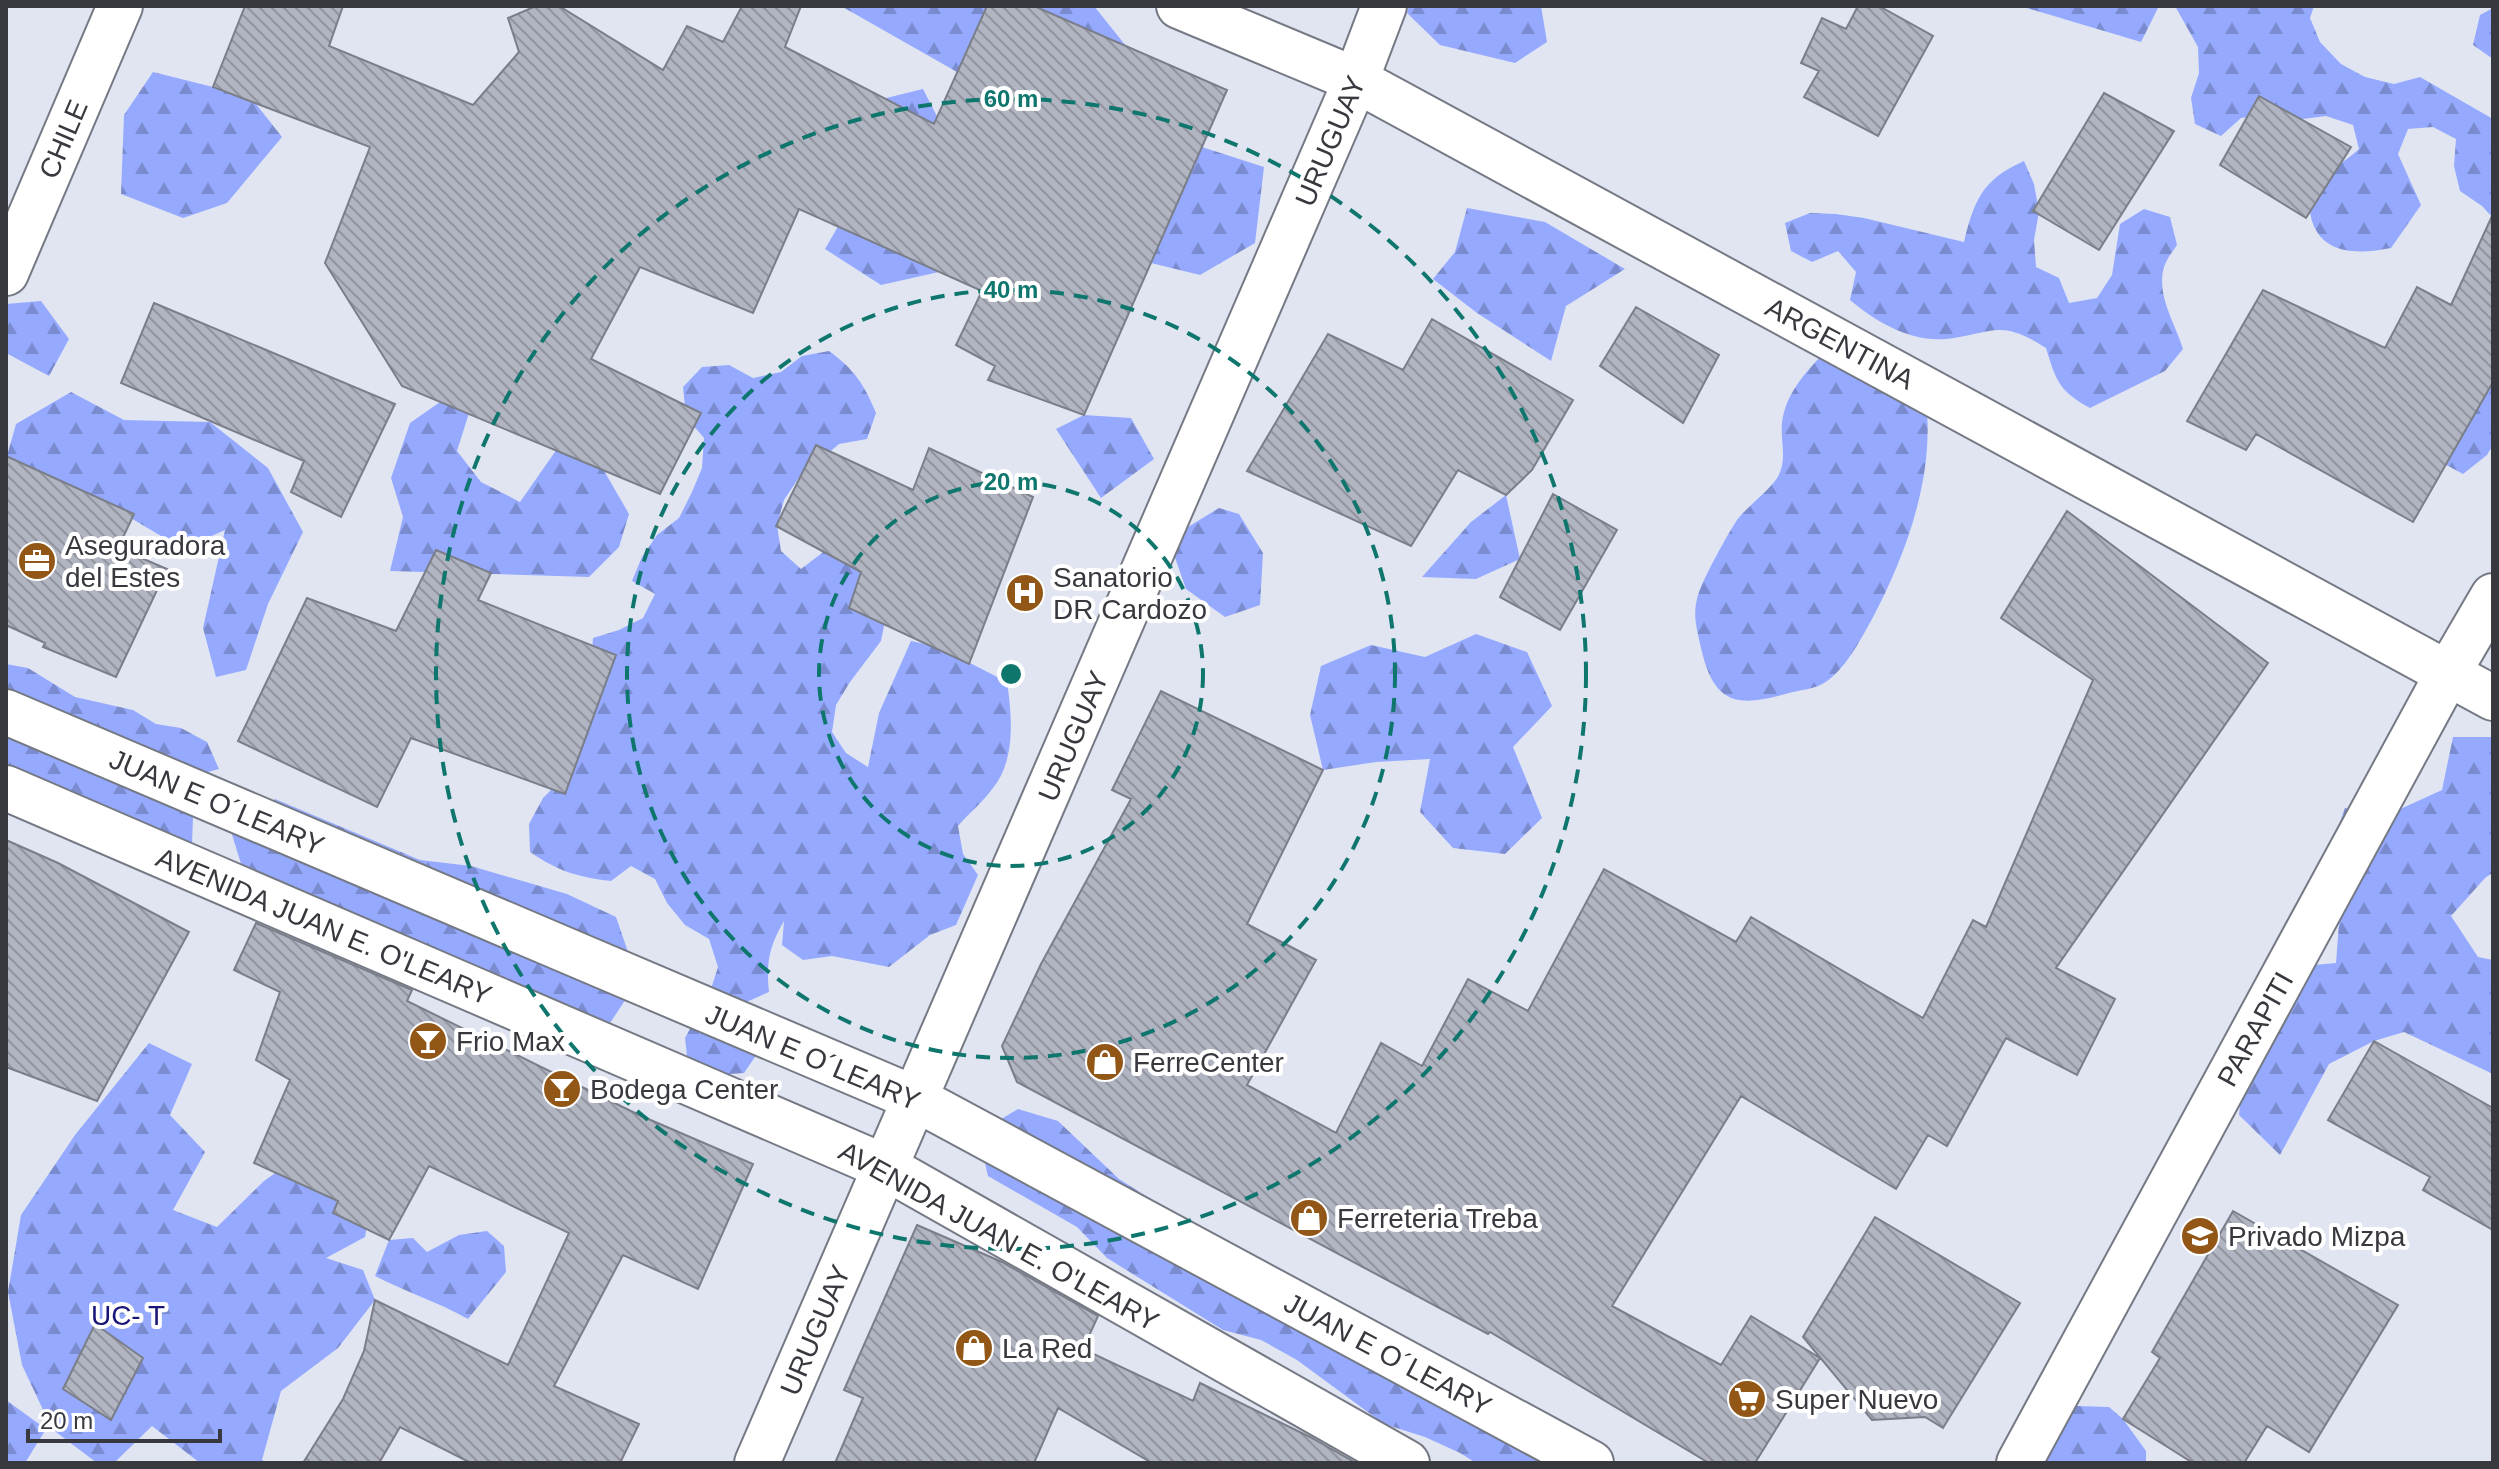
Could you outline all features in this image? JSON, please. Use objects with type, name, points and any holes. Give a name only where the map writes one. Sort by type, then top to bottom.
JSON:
[{"type":"street","name":"CHILE","points":[[6,273],[120,6]]},
{"type":"street","name":"ARGENTINA","points":[[1179,6],[1356,80],[2493,698]]},
{"type":"street","name":"URUGUAY","points":[[757,1463],[1356,80],[1384,6]]},
{"type":"street","name":"PARAPITI","points":[[2031,1458],[2448,673],[2493,596]]},
{"type":"street","name":"JUAN E O´LEARY","points":[[6,712],[916,1099],[1591,1463]]},
{"type":"street","name":"AVENIDA JUAN E. O'LEARY","points":[[6,788],[885,1167],[1407,1463]]},
{"type":"green space","points":[[841,6],[1094,6],[1126,46],[1087,89],[957,72]]},
{"type":"green space","points":[[1409,6],[1541,6],[1547,42],[1515,63],[1440,45],[1407,13]]},
{"type":"green space","points":[[2020,6],[2159,6],[2141,42]]},
{"type":"green space","points":[[2175,6],[2314,6],[2310,18],[2320,42],[2341,64],[2365,77],[2394,84],[2420,77],[2493,119],[2493,218],[2460,191],[2454,166],[2456,139],[2433,127],[2408,129],[2398,154],[2421,205],[2391,248],[2344,250],[2325,241],[2312,221],[2311,198],[2319,182],[2359,149],[2353,125],[2326,116],[2295,120],[2268,115],[2241,118],[2221,136],[2195,124],[2191,98],[2199,73],[2198,47]]},
{"type":"green space","points":[[2493,8],[2493,59],[2473,45],[2480,15]]},
{"type":"green space","points":[[153,72],[213,87],[256,104],[282,137],[227,203],[183,218],[121,194],[124,115]]},
{"type":"green space","points":[[923,89],[960,161],[938,210],[939,272],[881,285],[825,249],[867,176],[878,100]]},
{"type":"green space","points":[[1202,147],[1264,167],[1255,243],[1200,275],[1151,263]]},
{"type":"green space","points":[[2024,161],[2034,184],[2039,212],[2034,240],[2036,267],[2059,278],[2069,303],[2097,298],[2112,275],[2120,224],[2144,209],[2170,217],[2177,245],[2164,267],[2162,288],[2183,349],[2165,371],[2090,408],[2065,390],[2056,377],[2046,348],[2030,339],[2007,330],[1946,339],[1907,334],[1882,323],[1850,300],[1856,272],[1838,251],[1812,262],[1791,251],[1785,223],[1810,213],[1864,218],[1964,242],[1982,192],[1999,175]]},
{"type":"green space","points":[[1467,208],[1545,222],[1625,269],[1566,306],[1551,361],[1477,313],[1433,279],[1455,252]]},
{"type":"green space","points":[[41,301],[69,339],[49,376],[6,353],[6,304]]},
{"type":"green space","points":[[829,351],[857,378],[876,413],[867,439],[839,444],[798,479],[784,500],[777,525],[781,551],[801,569],[822,553],[850,510],[886,616],[881,641],[836,705],[832,732],[846,753],[868,767],[879,713],[911,641],[939,647],[1007,682],[1011,723],[1009,751],[1006,764],[993,788],[958,826],[963,854],[978,875],[956,925],[930,935],[889,967],[832,956],[803,960],[782,945],[784,921],[770,955],[769,992],[742,1004],[759,1051],[744,1073],[716,1075],[688,1065],[685,1038],[710,992],[718,967],[709,939],[685,925],[667,903],[655,879],[631,866],[611,881],[568,872],[540,859],[530,852],[529,824],[543,798],[562,779],[591,666],[593,638],[643,618],[655,594],[632,581],[642,557],[657,535],[679,518],[702,468],[704,438],[686,417],[683,387],[702,367],[729,365],[753,378],[781,372],[802,356]]},
{"type":"green space","points":[[1821,356],[1926,401],[1926,458],[1915,515],[1884,596],[1856,646],[1832,677],[1816,687],[1771,698],[1730,698],[1713,681],[1706,667],[1695,616],[1696,602],[1721,546],[1737,520],[1779,474],[1783,460],[1782,423],[1787,404],[1802,378]]},
{"type":"green space","points":[[2493,368],[2493,445],[2487,455],[2463,474],[2437,460]]},
{"type":"green space","points":[[71,392],[124,420],[210,422],[268,468],[303,532],[268,604],[246,670],[216,677],[203,628],[225,530],[183,549],[97,498],[7,456],[16,424]]},
{"type":"green space","points":[[440,402],[469,413],[457,451],[481,482],[520,502],[557,449],[603,469],[629,514],[619,547],[589,577],[390,571],[403,517],[391,478],[410,423]]},
{"type":"green space","points":[[1084,415],[1131,418],[1154,459],[1101,498],[1056,429]]},
{"type":"green space","points":[[1506,495],[1520,559],[1476,579],[1422,577],[1471,522]]},
{"type":"green space","points":[[1219,508],[1239,514],[1263,553],[1260,605],[1225,617],[1186,589],[1173,552],[1188,527]]},
{"type":"green space","points":[[1476,634],[1527,652],[1552,706],[1513,747],[1542,818],[1505,854],[1453,848],[1420,812],[1430,759],[1376,762],[1323,770],[1310,715],[1321,666],[1371,645],[1425,657]]},
{"type":"green space","points":[[6,664],[28,668],[75,697],[133,710],[156,724],[181,728],[207,742],[219,769],[197,775],[179,794],[193,817],[192,844],[100,803],[75,797],[6,791]]},
{"type":"green space","points":[[2453,737],[2493,737],[2493,873],[2451,916],[2478,957],[2493,960],[2493,1074],[2404,1032],[2374,1041],[2329,1064],[2280,1155],[2239,1115],[2244,1062],[2280,968],[2336,963],[2340,910],[2327,858],[2345,808],[2396,811],[2442,790]]},
{"type":"green space","points":[[275,799],[420,860],[471,866],[567,894],[616,917],[638,981],[608,1026],[246,880],[230,828]]},
{"type":"green space","name":"UC- T","points":[[149,1043],[192,1064],[170,1115],[205,1152],[173,1210],[217,1227],[264,1181],[333,1132],[377,1169],[365,1237],[326,1258],[363,1270],[375,1300],[338,1348],[281,1391],[262,1460],[268,1463],[200,1463],[152,1426],[114,1463],[97,1463],[52,1429],[22,1365],[8,1292],[21,1215],[75,1135]]},
{"type":"green space","points":[[1018,1109],[1058,1121],[1119,1179],[1569,1463],[1476,1463],[1425,1437],[1384,1424],[1297,1360],[1261,1340],[1223,1330],[1107,1258],[1077,1227],[988,1176],[978,1133]]},
{"type":"green space","points":[[487,1231],[504,1246],[506,1272],[468,1319],[375,1276],[389,1240],[413,1238],[427,1252],[459,1235]]},
{"type":"green space","points":[[6,1400],[46,1429],[25,1463],[6,1463]]},
{"type":"green space","points":[[2077,1406],[2109,1407],[2123,1419],[2146,1451],[2146,1463],[2011,1463],[2044,1418]]},
{"type":"building","points":[[245,6],[343,6],[329,46],[473,105],[519,52],[508,18],[536,6],[559,6],[663,70],[687,26],[723,42],[742,6],[801,6],[785,47],[934,124],[987,6],[1034,6],[1227,90],[1084,415],[988,380],[995,366],[956,345],[982,291],[799,209],[753,313],[640,267],[591,359],[701,413],[660,494],[402,386],[325,263],[370,147],[213,87]]},
{"type":"building","points":[[1858,6],[1879,6],[1933,36],[1878,136],[1804,97],[1819,71],[1801,63],[1822,18],[1846,29]]},
{"type":"building","points":[[2104,93],[2174,131],[2099,250],[2033,211]]},
{"type":"building","points":[[2259,96],[2351,147],[2306,218],[2220,165]]},
{"type":"building","points":[[2493,214],[2493,382],[2413,522],[2256,434],[2246,450],[2187,421],[2263,290],[2385,348],[2417,287],[2451,305]]},
{"type":"building","points":[[154,303],[395,404],[341,517],[291,492],[304,461],[121,383]]},
{"type":"building","points":[[1636,307],[1719,355],[1683,423],[1600,366]]},
{"type":"building","points":[[1432,319],[1573,400],[1532,470],[1506,495],[1458,470],[1411,546],[1247,471],[1328,334],[1403,370]]},
{"type":"building","points":[[816,445],[913,490],[929,448],[1033,497],[969,664],[849,608],[861,572],[776,526]]},
{"type":"building","points":[[6,456],[134,514],[118,548],[167,569],[116,677],[43,647],[45,643],[6,625]]},
{"type":"building","points":[[1553,494],[1617,530],[1560,630],[1500,597]]},
{"type":"building","points":[[2067,511],[2268,663],[2056,968],[2115,999],[2077,1075],[2006,1038],[1947,1146],[1928,1135],[1896,1189],[1741,1096],[1612,1306],[1721,1365],[1751,1316],[1820,1358],[1755,1463],[1709,1463],[1490,1332],[1488,1334],[1017,1082],[1002,1046],[1041,964],[1131,799],[1112,790],[1161,691],[1323,770],[1247,924],[1316,960],[1247,1085],[1336,1133],[1381,1043],[1422,1066],[1468,979],[1528,1011],[1604,869],[1736,942],[1751,917],[1923,1018],[1973,920],[1986,927],[2093,680],[2001,618]]},
{"type":"building","points":[[436,550],[491,573],[478,600],[616,655],[565,794],[411,738],[377,807],[238,741],[307,598],[396,631]]},
{"type":"building","points":[[6,840],[58,863],[189,932],[97,1101],[6,1067]]},
{"type":"building","points":[[256,923],[412,990],[407,1001],[639,1115],[753,1164],[698,1289],[623,1255],[554,1386],[639,1424],[620,1463],[471,1463],[400,1427],[379,1463],[303,1463],[343,1399],[364,1351],[375,1300],[508,1365],[569,1233],[429,1166],[389,1240],[333,1213],[338,1201],[254,1163],[290,1080],[256,1060],[280,992],[234,970]]},
{"type":"building","points":[[2374,1041],[2493,1108],[2493,1230],[2423,1190],[2430,1177],[2328,1120]]},
{"type":"building","points":[[2233,1211],[2398,1305],[2309,1452],[2267,1426],[2244,1463],[2193,1463],[2123,1419],[2160,1358],[2152,1352]]},
{"type":"building","points":[[1875,1217],[2020,1303],[1943,1428],[1925,1417],[1872,1420],[1803,1337]]},
{"type":"building","name":"La Red","points":[[917,1225],[1002,1262],[1098,1316],[1083,1349],[1193,1401],[1200,1383],[1356,1463],[1152,1463],[1058,1408],[1034,1463],[835,1463],[863,1398],[844,1390]]},
{"type":"building","points":[[95,1324],[143,1358],[111,1420],[63,1389]]},
{"type":"place","name":"Aseguradora del Estes","points":[[37,561]]},
{"type":"place","name":"Sanatorio DR Cardozo","points":[[1025,593]]},
{"type":"place","name":"Frio Max","points":[[428,1041]]},
{"type":"place","name":"FerreCenter","points":[[1105,1062]]},
{"type":"place","name":"Bodega Center","points":[[562,1089]]},
{"type":"place","name":"Ferreteria Treba","points":[[1309,1218]]},
{"type":"place","name":"Privado Mizpa","points":[[2200,1236]]},
{"type":"place","name":"La Red","points":[[974,1348]]},
{"type":"place","name":"Super Nuevo","points":[[1747,1399]]}]
